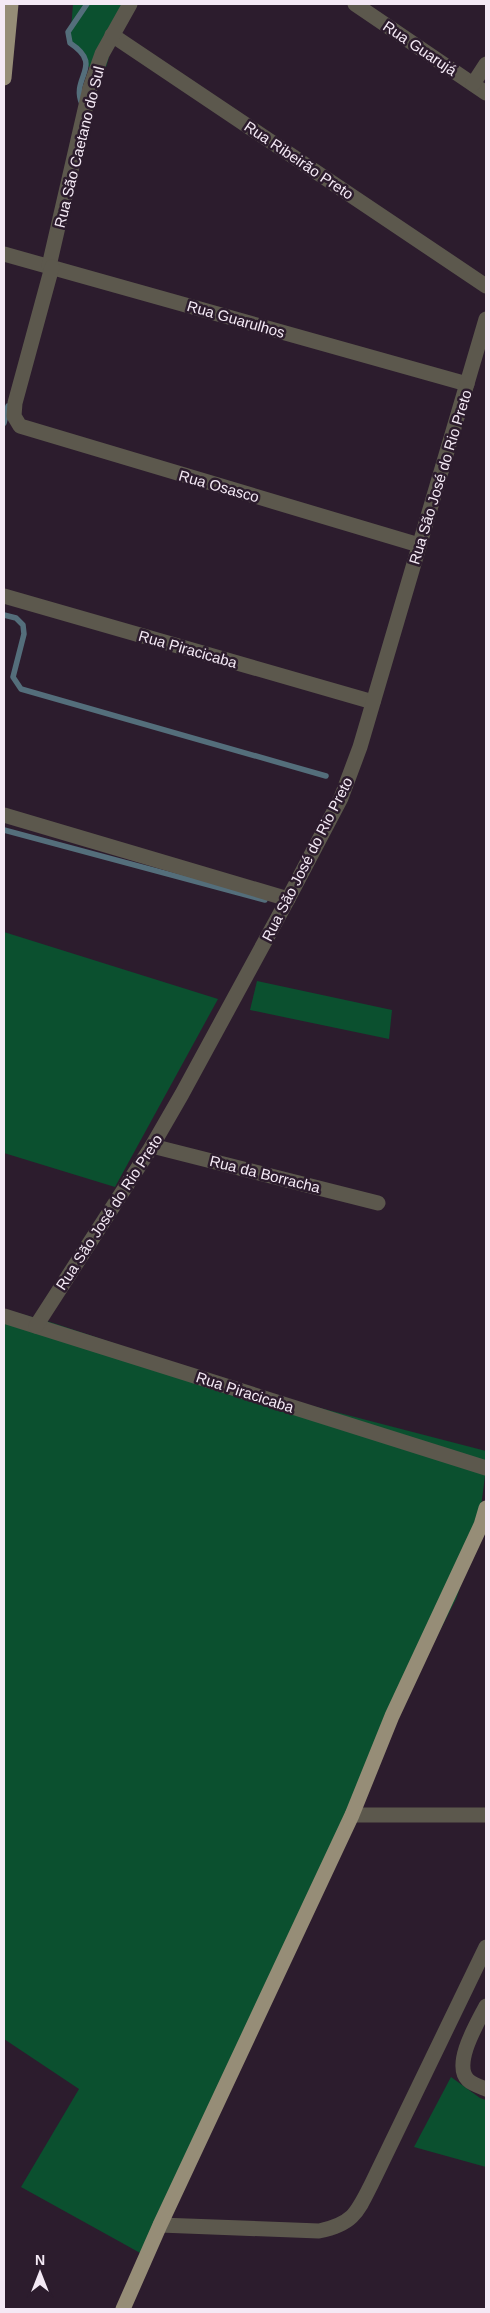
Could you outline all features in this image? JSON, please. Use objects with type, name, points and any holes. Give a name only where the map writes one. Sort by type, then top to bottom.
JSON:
[{"type":"main road","points":[[4,78],[11,4]]},
{"type":"main road","points":[[123,2309],[160,2225],[352,1815],[392,1716],[481,1524],[486,1508]]},
{"type":"street","name":"Rua São Caetano do Sul","points":[[20,426],[14,416],[15,403],[51,266],[90,88],[112,34],[130,4]]},
{"type":"street","name":"Rua Guarujá","points":[[355,4],[486,93]]},
{"type":"street","name":"Rua Ribeirão Preto","points":[[112,34],[486,286]]},
{"type":"street","points":[[473,84],[486,64]]},
{"type":"street","name":"Rua Guarulhos","points":[[4,254],[467,384]]},
{"type":"street","name":"Rua São José do Rio Preto","points":[[36,1326],[152,1146],[288,899],[341,798],[360,747],[486,319]]},
{"type":"street","name":"Rua Osasco","points":[[20,426],[419,545]]},
{"type":"street","name":"Rua Piracicaba","points":[[4,596],[373,702]]},
{"type":"street","points":[[4,815],[288,899]]},
{"type":"street","name":"Rua da Borracha","points":[[152,1146],[378,1203]]},
{"type":"street","name":"Rua Piracicaba","points":[[4,1316],[486,1468]]},
{"type":"street","points":[[352,1815],[486,1815]]},
{"type":"street","points":[[160,2225],[319,2231],[337,2227],[349,2220],[360,2208],[486,1947]]},
{"type":"street","points":[[486,2006],[467,2046],[463,2070],[468,2080],[486,2089]]},
{"type":"green space","points":[[73,4],[133,4],[115,36],[104,74],[87,66],[86,56],[70,41]]},
{"type":"green space","points":[[4,932],[218,999],[115,1187],[4,1153]]},
{"type":"green space","points":[[257,981],[392,1010],[389,1039],[250,1010]]},
{"type":"green space","points":[[4,1309],[53,1323],[270,1395],[486,1451],[486,1468],[477,1538],[456,1599],[383,1742],[142,2254],[21,2187],[79,2089],[4,2039]]},
{"type":"green space","points":[[451,2077],[480,2098],[486,2100],[486,2167],[414,2147]]},
{"type":"waterway","points":[[82,104],[79,95],[85,72],[85,58],[70,43],[68,32],[87,4]]},
{"type":"waterway","points":[[4,423],[8,406]]},
{"type":"waterway","points":[[4,615],[16,618],[23,625],[24,634],[13,677],[21,689],[326,776]]},
{"type":"waterway","points":[[4,830],[265,900]]}]
